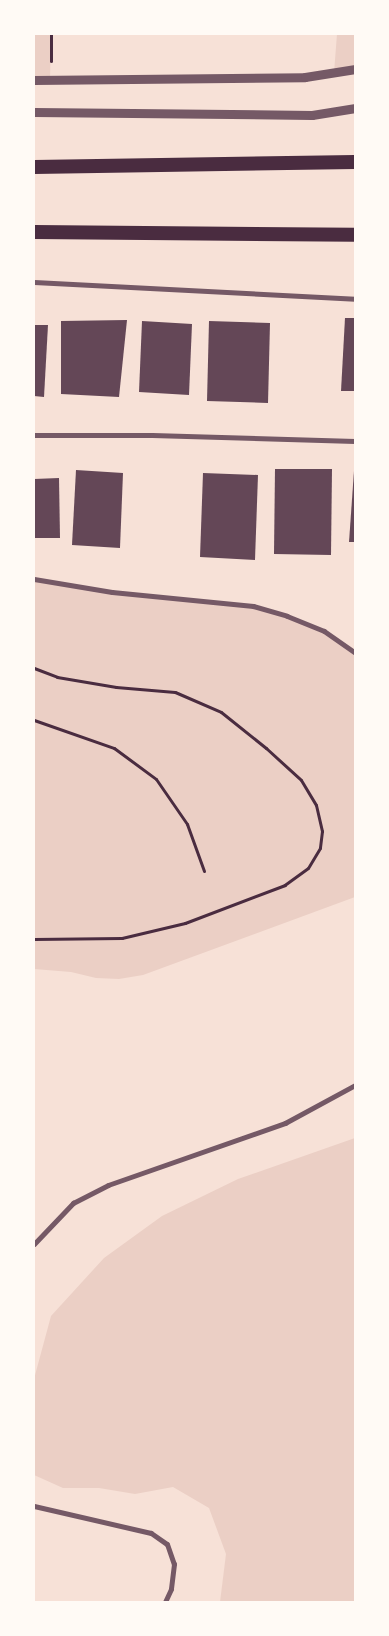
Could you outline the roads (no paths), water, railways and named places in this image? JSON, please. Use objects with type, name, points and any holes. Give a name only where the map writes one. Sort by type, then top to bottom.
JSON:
[{"type":"highway","points":[[34,167],[355,162]]},
{"type":"highway","points":[[34,232],[355,234]]},
{"type":"street","points":[[34,80],[305,77],[355,70]]},
{"type":"street","points":[[34,112],[312,116],[355,108]]},
{"type":"street","points":[[34,282],[355,299]]},
{"type":"street","points":[[34,434],[152,435],[355,441]]},
{"type":"street","points":[[34,579],[112,592],[253,606],[287,616],[324,631],[355,653]]},
{"type":"street","points":[[34,1244],[73,1204],[108,1185],[285,1123],[355,1085]]},
{"type":"street","points":[[34,1506],[152,1533],[167,1544],[174,1564],[171,1589],[166,1602]]}]
